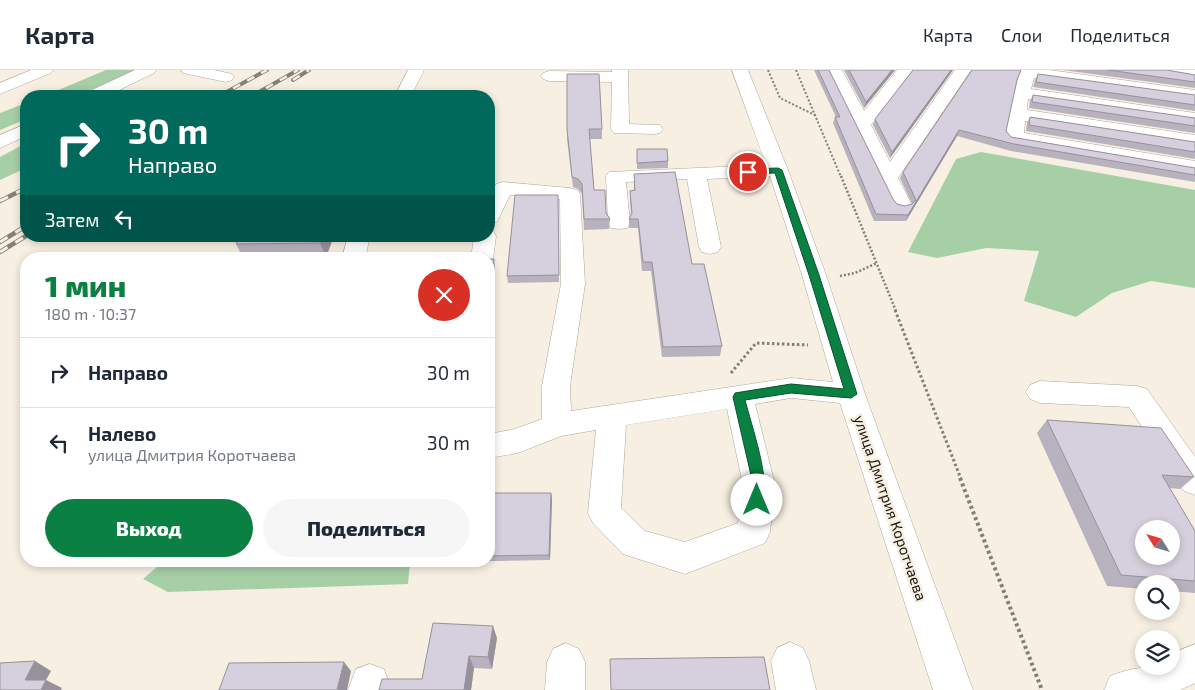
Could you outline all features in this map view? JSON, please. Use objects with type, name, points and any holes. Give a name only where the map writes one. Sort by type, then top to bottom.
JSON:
[{"type":"street","points":[[0,89],[45,70]]},
{"type":"street","points":[[106,90],[148,70]]},
{"type":"street","points":[[189,70],[226,77]]},
{"type":"street","points":[[406,90],[416,70]]},
{"type":"street","name":"улица Дмитрия Коротчаева","points":[[740,70],[778,170],[814,275],[851,394],[953,690]]},
{"type":"street","points":[[862,125],[905,70]]},
{"type":"street","points":[[888,178],[963,70]]},
{"type":"street","points":[[1164,70],[1195,74]]},
{"type":"street","points":[[1195,95],[1029,71],[1021,93],[1014,137],[1195,167]]},
{"type":"street","points":[[839,72],[862,125],[902,205]]},
{"type":"street","points":[[549,79],[620,74],[620,130],[654,129]]},
{"type":"street","points":[[1021,93],[1195,118]]},
{"type":"street","points":[[1017,114],[1195,141]]},
{"type":"street","points":[[0,142],[20,132]]},
{"type":"street","points":[[619,223],[616,176],[778,170]]},
{"type":"street","points":[[696,173],[710,247]]},
{"type":"street","points":[[495,205],[503,188],[570,194],[572,284],[556,386],[557,425]]},
{"type":"street","points":[[612,417],[604,513],[635,543],[686,558],[753,532],[759,484],[732,388]]},
{"type":"street","points":[[495,445],[518,441],[557,425],[612,417],[732,388],[791,388],[851,394]]},
{"type":"street","points":[[1040,392],[1137,397],[1195,482]]},
{"type":"street","points":[[1124,690],[1144,687],[1195,663]]},
{"type":"path","points":[[768,70],[780,98],[815,115]]},
{"type":"path","points":[[796,70],[877,263],[1042,690]]},
{"type":"path","points":[[814,275],[848,276],[877,263]]},
{"type":"path","points":[[732,388],[756,343],[808,345],[805,336]]},
{"type":"green space","points":[[106,70],[136,70],[90,90],[58,90]]},
{"type":"green space","points":[[20,105],[20,122],[0,130],[0,113]]},
{"type":"green space","points":[[20,146],[20,171],[0,180],[0,157]]},
{"type":"green space","points":[[981,152],[1195,190],[1195,288],[1151,281],[1112,293],[1076,317],[1024,301],[1039,251],[986,248],[937,258],[908,252],[956,159]]},
{"type":"green space","points":[[157,567],[409,567],[408,584],[168,592],[143,579]]},
{"type":"building","points":[[818,70],[829,70],[897,204],[905,206],[912,204],[916,200],[903,172],[972,70],[1021,70],[1006,131],[1011,137],[1195,168],[1195,175],[1014,144],[959,130],[908,215],[876,214],[835,117],[840,117]]},
{"type":"building","points":[[849,70],[892,70],[866,102]]},
{"type":"building","points":[[913,70],[951,70],[892,152],[875,119]]},
{"type":"building","points":[[1108,70],[1167,70],[1195,75],[1195,82]]},
{"type":"building","points":[[567,74],[599,74],[602,129],[589,129],[594,190],[605,190],[606,213],[610,219],[584,219],[582,184],[578,179],[572,177],[567,129]]},
{"type":"building","points":[[1038,74],[1195,95],[1195,105],[1036,82]]},
{"type":"building","points":[[1033,95],[1195,118],[1195,126],[1032,102]]},
{"type":"building","points":[[1030,117],[1195,142],[1195,152],[1029,125]]},
{"type":"building","points":[[637,149],[667,149],[668,161],[637,163]]},
{"type":"building","points":[[675,172],[692,264],[704,264],[722,346],[663,347],[652,262],[643,262],[638,219],[629,219],[632,213],[630,191],[635,190],[634,174]]},
{"type":"building","points":[[515,195],[558,195],[559,275],[507,276]]},
{"type":"building","points":[[237,242],[320,242],[320,243],[236,244]]},
{"type":"building","points":[[1047,420],[1161,428],[1194,477],[1162,475],[1195,531],[1195,581],[1180,580],[1180,575],[1121,575]]},
{"type":"building","points":[[495,493],[551,493],[549,555],[495,556]]},
{"type":"building","points":[[433,623],[493,626],[488,657],[469,656],[464,690],[379,690],[382,679],[422,679]]},
{"type":"building","points":[[764,657],[770,690],[611,690],[610,659]]},
{"type":"building","points":[[35,661],[25,680],[46,680],[41,690],[0,690],[0,663]]},
{"type":"building","points":[[344,662],[337,690],[219,690],[229,663]]},
{"type":"railway","points":[[230,90],[267,70]]},
{"type":"railway","points":[[263,90],[298,70]]},
{"type":"railway","points":[[293,80],[309,70]]},
{"type":"railway","points":[[0,201],[20,191]]},
{"type":"railway","points":[[0,242],[20,230]]},
{"type":"railway","points":[[0,252],[20,240]]},
{"type":"route","points":[[748,172],[778,170],[814,275],[851,394],[791,388],[739,397],[759,484],[757,500]]}]
